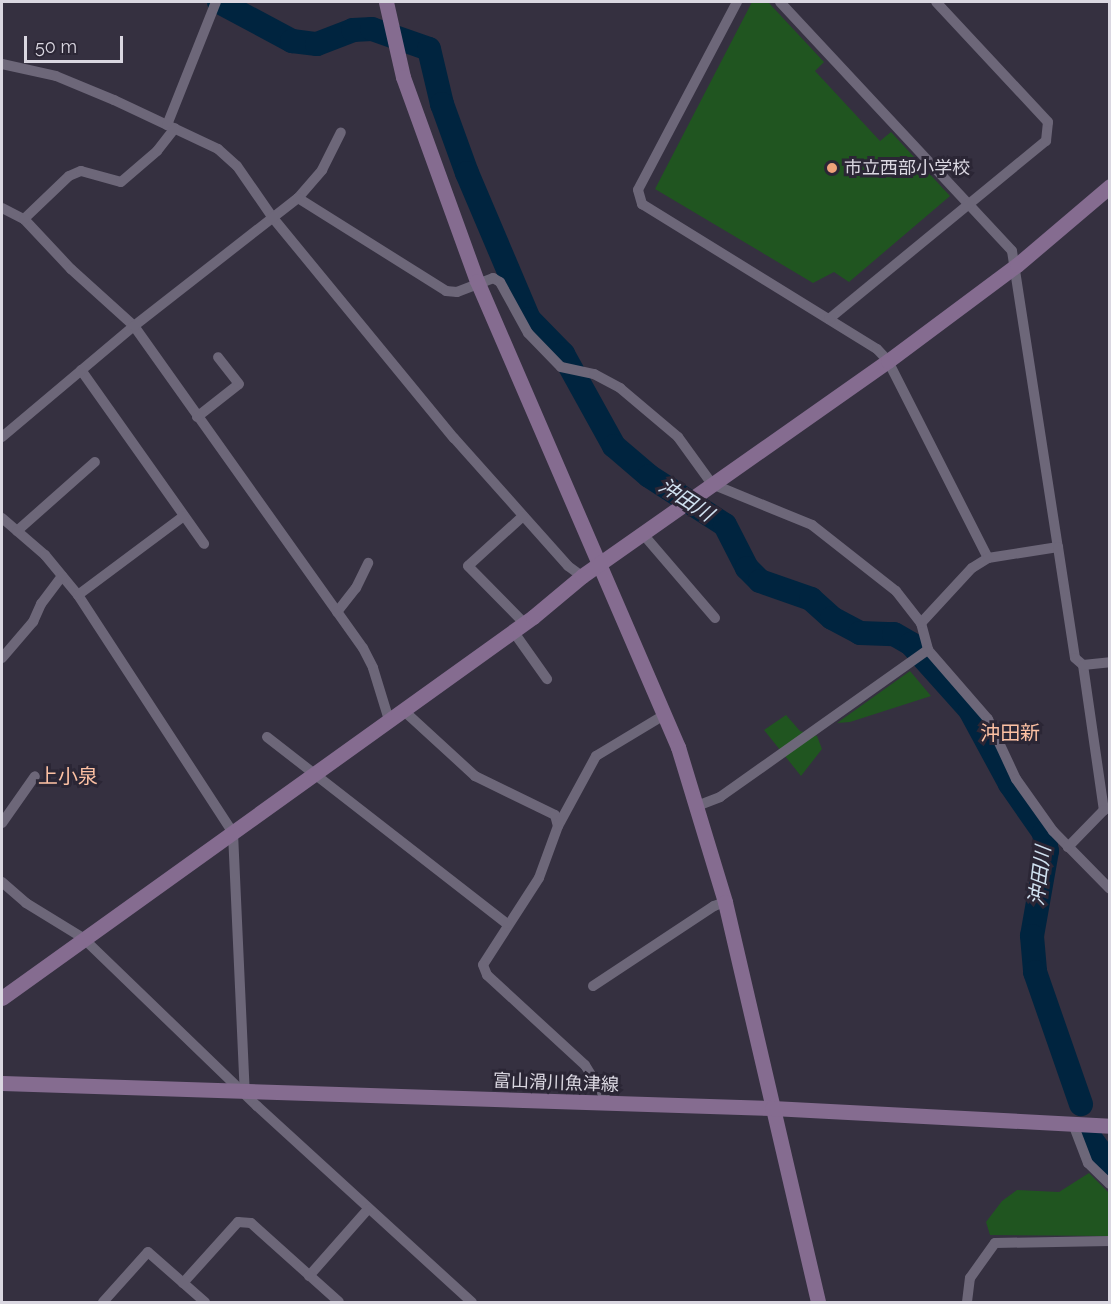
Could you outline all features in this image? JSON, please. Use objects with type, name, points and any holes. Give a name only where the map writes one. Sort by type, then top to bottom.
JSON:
[{"type":"street","points":[[24,219],[69,177],[81,171],[122,182],[171,127],[216,2]]},
{"type":"street","points":[[386,2],[403,77],[477,281],[664,715],[697,806],[725,902],[818,1302]]},
{"type":"street","points":[[737,2],[638,190],[642,204],[877,349],[888,361],[988,558]]},
{"type":"street","points":[[780,2],[969,202],[1012,251],[1017,265],[1075,658],[1083,665],[1104,810],[1068,847]]},
{"type":"street","points":[[829,319],[1046,141],[1048,122],[936,2]]},
{"type":"street","points":[[4,68],[56,76],[218,150],[237,166],[273,218],[454,438],[582,576]]},
{"type":"street","points":[[2,437],[134,326],[298,198],[322,170],[341,132]]},
{"type":"street","points":[[2,998],[519,627],[582,576],[888,361],[1017,265],[1110,186]]},
{"type":"street","points":[[298,198],[446,291],[457,292],[477,281],[493,278],[500,282],[528,333],[561,367],[594,374],[620,388],[658,417],[712,484],[812,525],[896,591],[921,624],[928,650],[988,719],[1016,779],[1068,847],[1110,889]]},
{"type":"street","points":[[2,208],[24,219],[71,269],[134,326],[337,612],[373,668],[389,720]]},
{"type":"street","points":[[197,417],[239,384],[218,357]]},
{"type":"street","points":[[81,370],[204,544]]},
{"type":"street","points":[[17,531],[95,462]]},
{"type":"street","points":[[78,595],[184,516]]},
{"type":"street","points":[[524,516],[468,566],[519,627],[547,679]]},
{"type":"street","points":[[2,518],[62,576],[78,595],[233,833],[245,1093]]},
{"type":"street","points":[[642,533],[715,618]]},
{"type":"street","points":[[921,624],[972,568],[988,558],[1058,547]]},
{"type":"street","points":[[337,612],[356,588],[368,563]]},
{"type":"street","points":[[2,658],[33,622],[41,604],[62,576]]},
{"type":"street","points":[[697,806],[720,797],[928,650]]},
{"type":"street","points":[[1083,665],[1110,662]]},
{"type":"street","points":[[403,710],[476,776],[555,815],[558,826]]},
{"type":"street","points":[[609,1104],[585,1065],[487,975],[483,965],[507,924],[539,878],[558,826],[596,756],[664,715]]},
{"type":"street","points":[[267,737],[507,924]]},
{"type":"street","points":[[2,823],[35,776]]},
{"type":"street","points":[[2,882],[26,903],[83,938],[368,1209],[472,1302]]},
{"type":"street","points":[[593,986],[714,906],[725,902]]},
{"type":"street","name":"富山滑川魚津線","points":[[2,1083],[245,1093],[772,1108],[1110,1126]]},
{"type":"street","points":[[1073,1124],[1088,1163],[1110,1184]]},
{"type":"street","points":[[309,1276],[368,1209]]},
{"type":"street","points":[[183,1283],[238,1222],[251,1223],[339,1302]]},
{"type":"street","points":[[967,1302],[970,1278],[995,1243],[1110,1241]]},
{"type":"street","points":[[103,1302],[148,1252],[205,1302]]},
{"type":"green space","points":[[752,2],[768,2],[824,62],[815,71],[880,141],[891,132],[950,196],[849,282],[834,272],[813,283],[655,189]]},
{"type":"green space","points":[[910,671],[931,696],[850,722],[837,723]]},
{"type":"green space","points":[[786,715],[800,731],[817,736],[822,749],[801,776],[764,730]]},
{"type":"green space","points":[[1089,1173],[1109,1193],[1109,1236],[990,1235],[986,1222],[1002,1201],[1017,1190],[1059,1192]]},
{"type":"waterway","name":"沖田川","points":[[219,2],[292,41],[317,44],[353,30],[372,29],[429,49],[442,104],[467,173],[529,319],[563,354],[614,446],[649,476],[725,525],[747,568],[760,581],[811,599],[832,618],[860,633],[894,634],[911,644],[970,710],[1010,784],[1044,833],[1047,851],[1032,936],[1035,972],[1081,1104]]},
{"type":"waterway","name":"沖田川","points":[[1091,1139],[1110,1165]]},
{"type":"place","name":"市立西部小学校","points":[[832,168]]},
{"type":"district","name":"沖田新","points":[[1010,733]]},
{"type":"district","name":"上小泉","points":[[68,776]]}]
